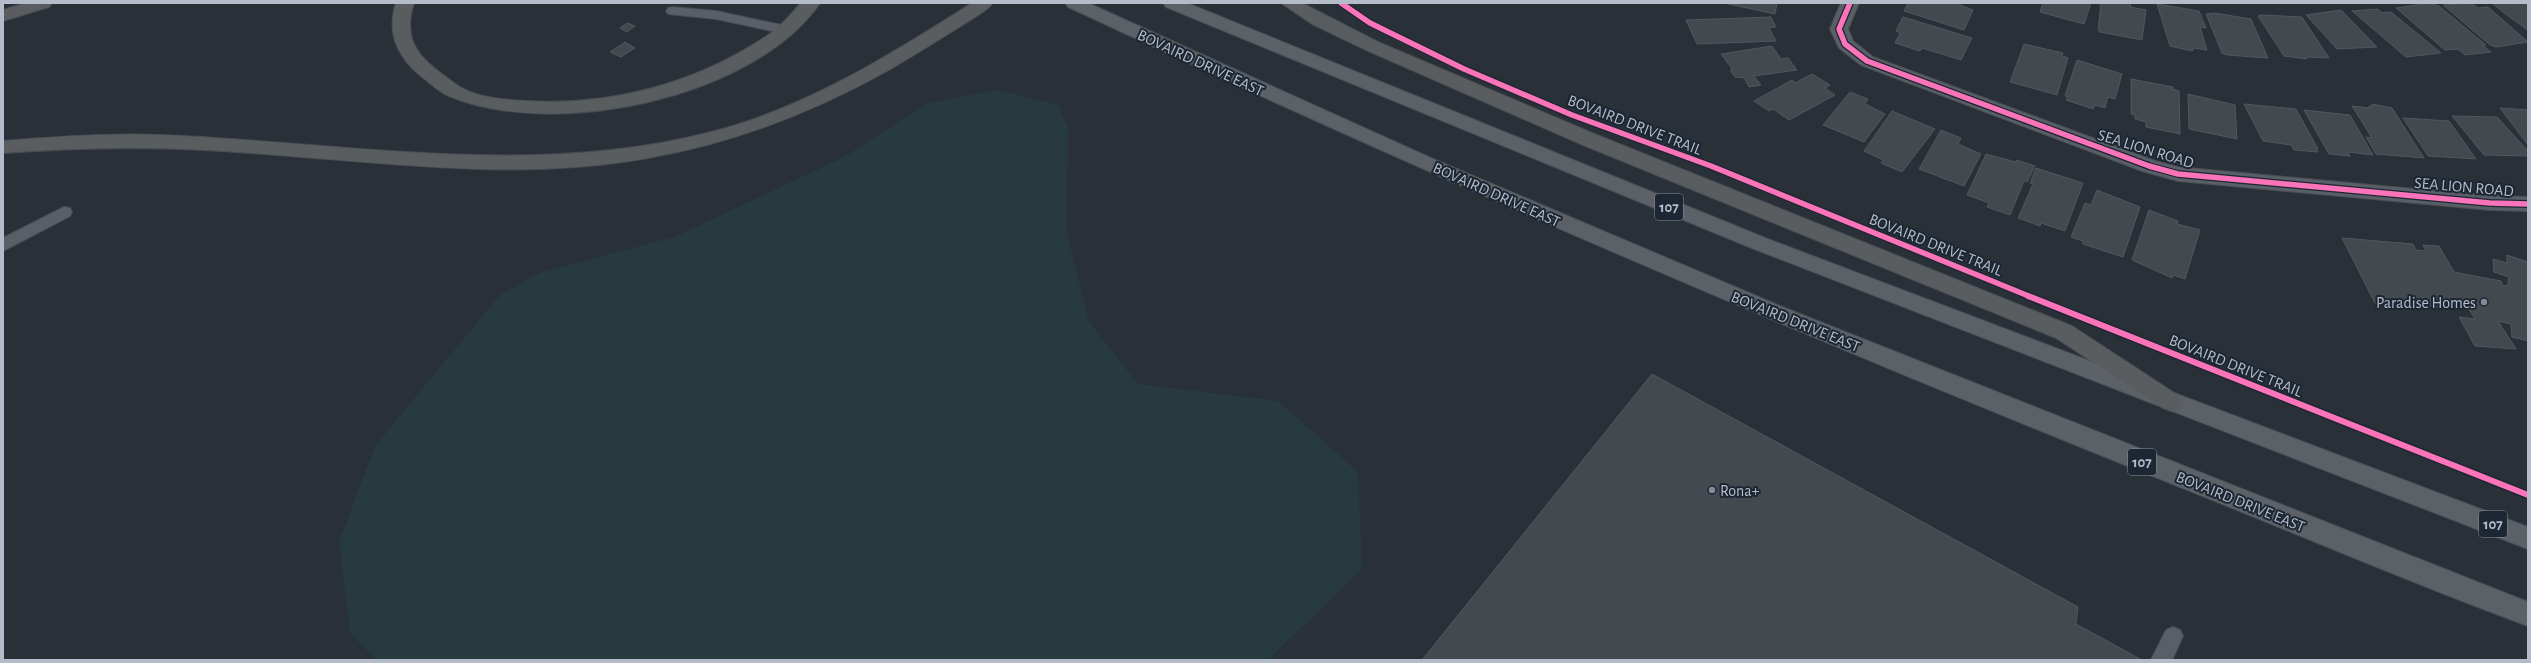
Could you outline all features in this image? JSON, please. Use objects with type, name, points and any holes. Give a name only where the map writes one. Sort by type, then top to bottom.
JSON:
[{"type":"highway","points":[[3,16],[43,3]]},
{"type":"highway","points":[[405,3],[402,12],[402,38],[407,53],[430,79],[453,94],[483,102],[530,109],[581,108],[628,102],[667,92],[734,64],[777,38],[811,3]]},
{"type":"highway","points":[[3,147],[73,141],[180,142],[454,161],[533,163],[607,158],[712,139],[775,117],[848,86],[984,3]]},
{"type":"highway","points":[[1290,3],[1318,20],[1372,46],[1590,140],[2064,332],[2171,402]]},
{"type":"main road","name":"BOVAIRD DRIVE EAST","points":[[1074,3],[1281,99],[1568,226],[1771,311],[2098,444],[2528,614]]},
{"type":"main road","name":"107","points":[[1172,3],[1478,130],[1760,244],[2171,402],[2458,509],[2528,538]]},
{"type":"street","name":"SEA LION ROAD","points":[[1850,3],[1839,29],[1845,44],[1867,61],[2163,170],[2205,178],[2490,203],[2528,204]]},
{"type":"lane","points":[[674,11],[702,12],[730,16],[786,30]]},
{"type":"lane","points":[[3,245],[64,212]]},
{"type":"lane","points":[[2161,660],[2173,636]]},
{"type":"green space","points":[[997,90],[1058,105],[1068,128],[1067,233],[1089,322],[1138,384],[1278,401],[1358,472],[1362,569],[1268,660],[377,660],[350,633],[339,542],[375,446],[500,295],[539,273],[677,236],[844,157],[928,103]]},
{"type":"building","points":[[1724,3],[1777,3],[1775,14]]},
{"type":"building","points":[[1908,3],[1955,3],[1973,10],[1964,30],[1904,11]]},
{"type":"building","points":[[2043,3],[2091,3],[2084,24],[2040,12]]},
{"type":"building","points":[[2101,3],[2131,3],[2130,7],[2146,10],[2142,40],[2100,32],[2098,30]]},
{"type":"building","points":[[2429,3],[2439,6],[2486,45],[2482,45],[2491,52],[2465,55],[2458,49],[2445,50],[2396,8]]},
{"type":"building","points":[[2471,3],[2478,8],[2488,7],[2528,42],[2496,47],[2490,45],[2443,5]]},
{"type":"building","points":[[2492,3],[2528,3],[2528,30],[2508,16]]},
{"type":"building","points":[[2157,4],[2199,11],[2206,28],[2200,27],[2207,50],[2194,48],[2192,51],[2170,46]]},
{"type":"building","points":[[2378,9],[2382,13],[2391,12],[2441,53],[2406,57],[2352,11]]},
{"type":"building","points":[[2341,10],[2377,47],[2337,49],[2306,15]]},
{"type":"building","points":[[2214,13],[2251,19],[2268,58],[2227,55],[2222,53],[2206,14]]},
{"type":"building","points":[[2258,16],[2302,17],[2329,58],[2305,57],[2307,59],[2284,56]]},
{"type":"building","points":[[1771,17],[1776,27],[1769,28],[1776,41],[1697,44],[1686,20]]},
{"type":"building","points":[[1903,17],[1972,38],[1961,60],[1922,48],[1920,51],[1895,43],[1900,33],[1896,31]]},
{"type":"building","points":[[627,23],[635,26],[627,32],[620,28]]},
{"type":"building","points":[[625,42],[635,48],[621,57],[610,52]]},
{"type":"building","points":[[2024,44],[2063,53],[2062,56],[2068,58],[2057,95],[2010,82]]},
{"type":"building","points":[[1772,46],[1781,59],[1788,58],[1797,70],[1754,76],[1761,85],[1749,87],[1744,78],[1735,77],[1730,70],[1733,70],[1721,54]]},
{"type":"building","points":[[2077,60],[2122,74],[2115,99],[2108,97],[2105,108],[2095,105],[2093,109],[2066,100],[2068,97],[2065,96]]},
{"type":"building","points":[[1812,74],[1830,85],[1825,88],[1835,95],[1789,120],[1773,109],[1769,111],[1754,101],[1792,80],[1795,83]]},
{"type":"building","points":[[2131,79],[2173,87],[2173,89],[2179,91],[2180,134],[2146,127],[2146,122],[2135,119],[2135,115],[2131,114]]},
{"type":"building","points":[[1850,92],[1868,99],[1865,104],[1885,114],[1864,142],[1823,125]]},
{"type":"building","points":[[2188,94],[2235,105],[2237,139],[2189,129]]},
{"type":"building","points":[[2244,104],[2296,109],[2318,149],[2316,149],[2318,152],[2294,150],[2291,145],[2263,141]]},
{"type":"building","points":[[2372,104],[2392,108],[2424,158],[2376,154],[2366,137],[2372,138],[2352,106],[2370,108],[2369,106],[2374,106]]},
{"type":"building","points":[[2500,108],[2528,110],[2528,145]]},
{"type":"building","points":[[2304,110],[2350,115],[2373,155],[2348,152],[2350,156],[2329,154]]},
{"type":"building","points":[[1892,111],[1935,129],[1902,172],[1881,163],[1883,160],[1864,151]]},
{"type":"building","points":[[2452,116],[2497,117],[2528,151],[2528,156],[2484,155]]},
{"type":"building","points":[[2403,118],[2449,121],[2476,159],[2428,156]]},
{"type":"building","points":[[1941,130],[1961,138],[1958,144],[1981,154],[1964,186],[1919,169]]},
{"type":"building","points":[[1986,154],[2016,162],[2017,160],[2035,166],[2027,182],[2024,181],[2010,215],[1987,207],[1989,203],[1967,195]]},
{"type":"building","points":[[2036,168],[2083,183],[2065,231],[2041,223],[2040,226],[2018,218],[2033,184],[2030,183]]},
{"type":"building","points":[[2097,190],[2140,207],[2123,257],[2083,244],[2083,241],[2071,237],[2085,203],[2091,205]]},
{"type":"building","points":[[2149,210],[2178,221],[2177,224],[2200,230],[2185,279],[2173,275],[2172,278],[2132,260]]},
{"type":"building","points":[[2342,238],[2413,244],[2416,250],[2426,251],[2423,245],[2439,246],[2454,272],[2501,281],[2503,286],[2508,285],[2509,277],[2494,272],[2493,259],[2507,263],[2507,255],[2528,262],[2528,341],[2512,337],[2511,324],[2498,321],[2516,349],[2475,346],[2459,317],[2475,319],[2469,309],[2375,303]]},
{"type":"building","name":"Rona+","points":[[1652,374],[2078,607],[2076,624],[2142,660],[1422,660]]},
{"type":"cycle path","name":"BOVAIRD DRIVE TRAIL","points":[[1341,3],[1370,23],[1464,69],[1572,115],[1711,166],[2060,309],[2528,495]]},
{"type":"cycle path","points":[[1850,3],[1839,29],[1845,44],[1867,61],[2149,166],[2178,174],[2490,203],[2528,204]]},
{"type":"place","name":"Paradise Homes","points":[[2484,302]]},
{"type":"place","name":"Rona+","points":[[1712,490]]}]
